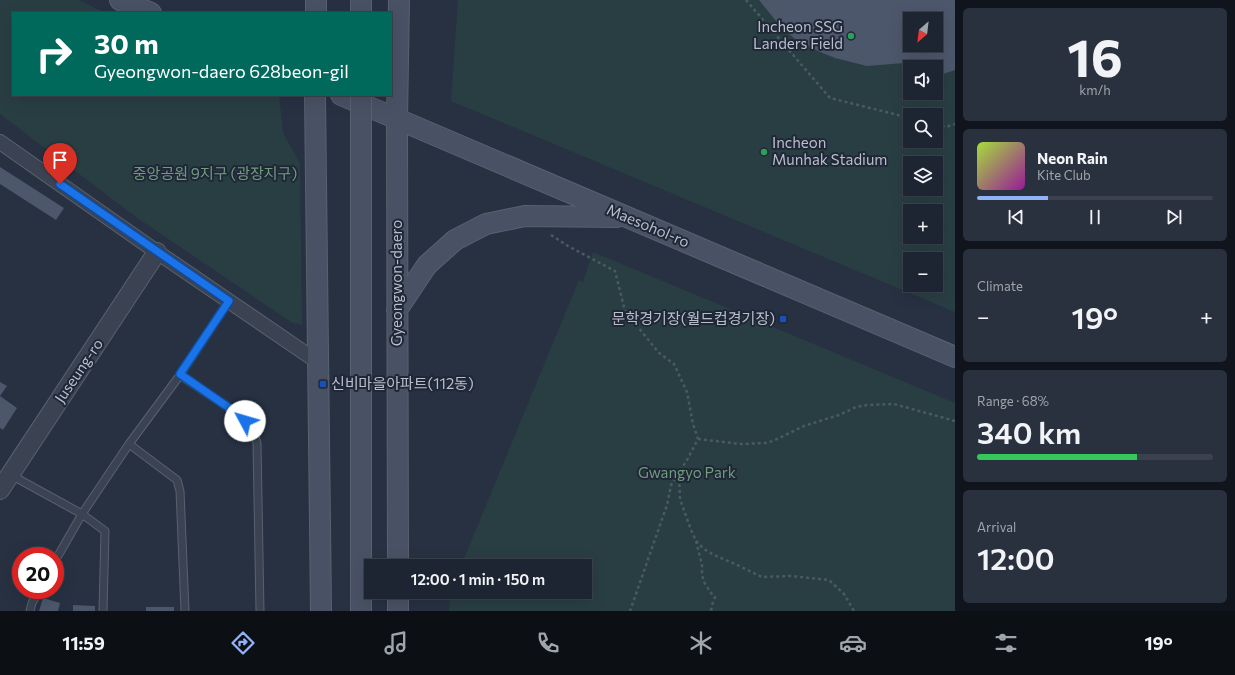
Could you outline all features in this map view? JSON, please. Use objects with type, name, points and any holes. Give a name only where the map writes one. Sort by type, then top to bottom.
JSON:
[{"type":"main road","points":[[120,0],[149,12]]},
{"type":"main road","points":[[316,0],[316,12]]},
{"type":"main road","points":[[361,0],[361,12]]},
{"type":"main road","name":"Gyeongwon-daero","points":[[398,559],[397,119],[399,0]]},
{"type":"main road","points":[[315,96],[321,611]]},
{"type":"main road","name":"Maesohol-ro","points":[[344,96],[955,357]]},
{"type":"main road","points":[[361,96],[361,611]]},
{"type":"main road","points":[[397,310],[427,265],[455,240],[486,224],[525,216],[628,218]]},
{"type":"main road","points":[[398,599],[398,611]]},
{"type":"street","points":[[0,142],[318,362]]},
{"type":"street","name":"Juseung-ro","points":[[0,490],[157,252]]},
{"type":"lane","points":[[63,547],[82,514],[129,444],[180,374],[229,301]]},
{"type":"lane","points":[[180,374],[238,414],[252,428],[254,433],[257,443],[260,611]]},
{"type":"lane","points":[[129,444],[177,480],[180,491],[185,611]]},
{"type":"lane","points":[[10,474],[82,514],[105,531],[103,611]]},
{"type":"lane","points":[[30,611],[34,599]]},
{"type":"path","points":[[746,0],[830,98],[903,116]]},
{"type":"path","points":[[943,126],[946,127],[955,124]]},
{"type":"path","points":[[525,216],[568,246],[615,271],[625,311],[659,353],[674,364],[687,392],[693,424],[698,440],[671,485],[667,505],[630,611]]},
{"type":"path","points":[[698,440],[741,444],[765,443],[780,438],[804,426],[866,405],[894,404],[955,421]]},
{"type":"path","points":[[679,472],[680,499],[696,541],[702,565],[704,582],[715,597],[711,611]]},
{"type":"path","points":[[696,541],[704,549],[714,555],[762,577],[791,576],[829,580],[844,594],[854,611]]},
{"type":"green space","name":"중앙공원 9지구 (광장지구)","points":[[0,0],[79,0],[104,12],[12,12],[12,96],[279,96],[283,133],[300,163],[302,325],[291,322],[136,217],[0,114]]},
{"type":"green space","name":"Incheon Munhak Stadium","points":[[458,0],[955,0],[955,312],[907,292],[943,292],[943,252],[903,252],[903,290],[451,101]]},
{"type":"green space","name":"Gwangyo Park","points":[[593,252],[955,403],[955,611],[449,611],[450,599],[592,599],[592,559],[464,559],[579,280],[583,282]]},
{"type":"building","name":"Incheon SSG Landers Field","points":[[759,0],[955,0],[955,70],[943,74],[943,60],[903,60],[903,63],[867,66],[835,58],[801,44],[781,27]]},
{"type":"building","points":[[0,167],[64,208],[56,220],[0,184]]},
{"type":"building","points":[[0,382],[7,386],[0,396]]},
{"type":"building","points":[[0,396],[17,408],[3,430],[0,428]]},
{"type":"building","points":[[43,599],[60,603],[58,611],[39,611]]},
{"type":"building","points":[[73,605],[95,606],[95,611],[73,611]]},
{"type":"building","points":[[146,607],[174,607],[174,611],[146,611]]},
{"type":"place","name":"Incheon SSG Landers Field","points":[[851,36]]},
{"type":"place","name":"Incheon Munhak Stadium","points":[[764,152]]},
{"type":"place","name":"문학경기장(월드컵경기장)","points":[[783,319]]},
{"type":"place","name":"신비마을아파트(112동)","points":[[323,384]]},
{"type":"route","points":[[60,184],[229,301],[180,374],[238,414],[245,421]]}]
